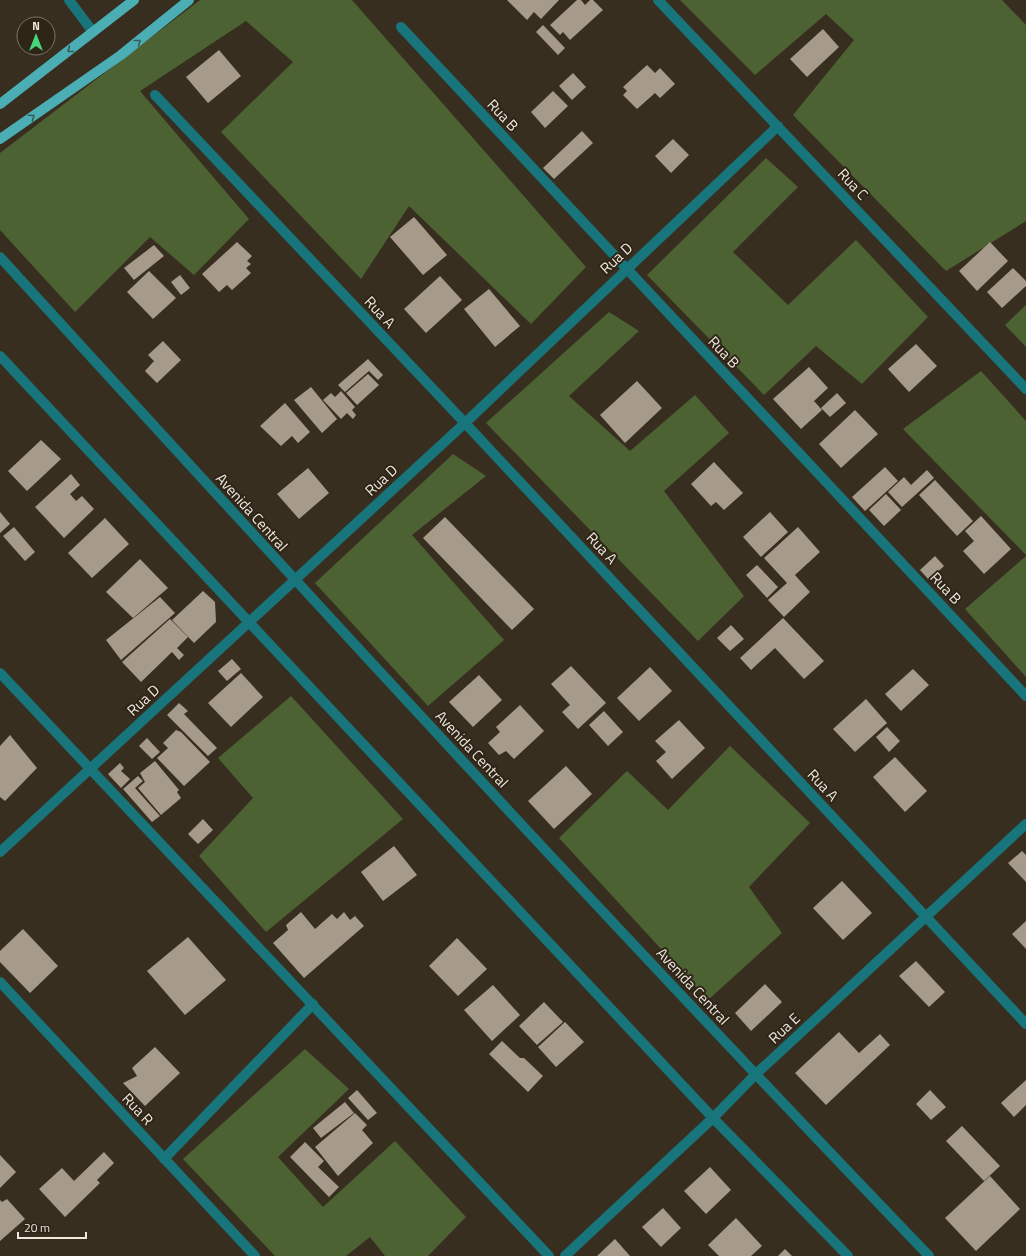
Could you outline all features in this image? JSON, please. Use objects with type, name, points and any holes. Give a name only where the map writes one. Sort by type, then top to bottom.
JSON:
[{"type":"main road","points":[[0,104],[134,0]]},
{"type":"main road","points":[[0,139],[121,55],[189,0]]},
{"type":"street","points":[[69,0],[93,32]]},
{"type":"street","name":"Rua C","points":[[658,0],[1026,388]]},
{"type":"street","name":"Rua B","points":[[401,27],[1026,696]]},
{"type":"street","name":"Rua A","points":[[155,95],[465,423],[1026,1024]]},
{"type":"street","name":"Rua D","points":[[0,852],[92,769],[248,622],[295,581],[465,423],[778,126]]},
{"type":"street","name":"Avenida Central","points":[[0,257],[295,581],[755,1075],[929,1256]]},
{"type":"street","points":[[0,356],[713,1118],[848,1256]]},
{"type":"street","points":[[0,673],[549,1256]]},
{"type":"street","name":"Rua E","points":[[565,1256],[713,1118],[755,1075],[1026,824]]},
{"type":"street","name":"Rua R","points":[[0,982],[255,1256]]},
{"type":"street","points":[[164,1159],[312,1004]]},
{"type":"green space","points":[[200,0],[352,0],[586,267],[531,324],[409,206],[361,279],[221,132],[293,62],[246,21],[140,91],[249,219],[194,275],[150,237],[75,312],[0,230],[0,153]]},
{"type":"green space","points":[[680,0],[1002,0],[1026,25],[1026,221],[946,271],[793,115],[854,40],[826,14],[755,75]]},
{"type":"green space","points":[[766,158],[798,187],[733,252],[788,305],[856,240],[928,317],[862,384],[816,346],[764,395],[647,275]]},
{"type":"green space","points":[[1026,305],[1026,347],[1005,325]]},
{"type":"green space","points":[[609,312],[639,331],[569,396],[630,451],[695,395],[729,433],[664,491],[744,596],[698,641],[486,423]]},
{"type":"green space","points":[[981,371],[1026,421],[1026,555],[903,429]]},
{"type":"green space","points":[[453,454],[486,476],[412,535],[504,640],[428,706],[315,583]]},
{"type":"green space","points":[[1026,556],[1026,677],[965,609]]},
{"type":"green space","points":[[291,696],[403,819],[266,932],[199,856],[253,798],[218,758]]},
{"type":"green space","points":[[730,746],[810,823],[749,887],[782,933],[708,1000],[559,838],[627,771],[668,810]]},
{"type":"green space","points":[[305,1049],[349,1089],[278,1157],[323,1207],[395,1141],[466,1217],[428,1256],[385,1256],[370,1237],[346,1256],[275,1256],[183,1159]]},
{"type":"building","points":[[507,0],[559,0],[541,19],[534,12],[527,20]]},
{"type":"building","points":[[577,0],[581,0],[585,5],[590,0],[593,0],[603,10],[570,40],[563,32],[560,35],[550,25]]},
{"type":"building","points":[[543,25],[565,48],[558,55],[536,32]]},
{"type":"building","points":[[823,29],[839,47],[807,77],[790,59]]},
{"type":"building","points":[[219,50],[241,76],[208,103],[186,77]]},
{"type":"building","points":[[647,65],[655,73],[660,68],[675,84],[660,98],[655,93],[637,109],[623,95],[627,91],[623,87]]},
{"type":"building","points":[[573,73],[586,87],[572,100],[559,86]]},
{"type":"building","points":[[553,91],[568,106],[545,128],[531,112]]},
{"type":"building","points":[[582,131],[593,143],[554,179],[543,168]]},
{"type":"building","points":[[673,139],[689,155],[671,173],[655,156]]},
{"type":"building","points":[[414,217],[447,255],[423,275],[390,237]]},
{"type":"building","points":[[237,242],[252,256],[247,261],[251,264],[246,268],[251,273],[232,290],[227,285],[219,292],[202,274]]},
{"type":"building","points":[[990,242],[1008,261],[977,291],[959,271]]},
{"type":"building","points":[[154,245],[164,256],[134,280],[124,268]]},
{"type":"building","points":[[1013,268],[1026,281],[1026,286],[1002,308],[987,292]]},
{"type":"building","points":[[149,271],[176,298],[153,319],[127,292]]},
{"type":"building","points":[[180,275],[190,288],[181,295],[171,282]]},
{"type":"building","points":[[440,276],[462,300],[426,333],[404,309]]},
{"type":"building","points":[[489,289],[520,326],[495,347],[464,309]]},
{"type":"building","points":[[163,341],[181,360],[157,383],[145,371],[154,361],[148,355]]},
{"type":"building","points":[[916,344],[937,366],[909,392],[888,369]]},
{"type":"building","points":[[368,359],[383,375],[378,380],[369,371],[345,392],[338,385]]},
{"type":"building","points":[[809,367],[828,388],[814,401],[822,410],[801,429],[773,399]]},
{"type":"building","points":[[368,374],[379,385],[357,405],[346,393]]},
{"type":"building","points":[[637,381],[662,408],[625,443],[600,415]]},
{"type":"building","points":[[311,387],[337,419],[322,433],[294,400]]},
{"type":"building","points":[[341,391],[355,407],[352,410],[356,415],[353,419],[347,413],[341,419],[323,400],[331,393],[335,397]]},
{"type":"building","points":[[837,393],[846,403],[830,417],[821,408]]},
{"type":"building","points":[[285,403],[310,432],[298,443],[292,436],[281,446],[260,426]]},
{"type":"building","points":[[855,410],[878,434],[841,468],[819,444]]},
{"type":"building","points":[[41,440],[61,459],[27,491],[8,471]]},
{"type":"building","points":[[714,462],[743,493],[724,510],[716,502],[711,506],[691,484]]},
{"type":"building","points":[[885,467],[898,481],[865,511],[852,497]]},
{"type":"building","points":[[308,468],[329,493],[299,519],[277,494]]},
{"type":"building","points":[[927,470],[934,478],[902,507],[888,492],[904,477],[911,485]]},
{"type":"building","points":[[71,474],[80,485],[70,494],[76,501],[82,496],[94,509],[64,538],[35,507]]},
{"type":"building","points":[[935,480],[973,521],[957,536],[919,495]]},
{"type":"building","points":[[886,494],[901,510],[884,526],[869,510]]},
{"type":"building","points":[[0,512],[10,524],[0,533]]},
{"type":"building","points":[[770,512],[788,532],[761,557],[743,537]]},
{"type":"building","points":[[981,516],[1011,549],[984,574],[963,551],[974,541],[965,531]]},
{"type":"building","points":[[445,517],[534,609],[512,630],[423,538]]},
{"type":"building","points":[[105,518],[129,544],[92,578],[68,553]]},
{"type":"building","points":[[14,527],[35,552],[25,561],[3,536]]},
{"type":"building","points":[[798,527],[820,552],[795,575],[810,592],[784,617],[768,600],[787,583],[764,558]]},
{"type":"building","points":[[935,556],[944,566],[929,580],[920,570]]},
{"type":"building","points":[[140,559],[168,588],[133,618],[106,592]]},
{"type":"building","points":[[757,565],[778,587],[767,598],[746,575]]},
{"type":"building","points":[[203,591],[215,602],[216,622],[194,643],[172,620]]},
{"type":"building","points":[[160,597],[175,613],[121,660],[106,640]]},
{"type":"building","points":[[783,618],[824,661],[804,679],[775,648],[751,670],[740,658]]},
{"type":"building","points":[[170,619],[188,637],[177,648],[184,655],[179,660],[172,652],[141,682],[122,662]]},
{"type":"building","points":[[731,625],[744,639],[730,651],[717,638]]},
{"type":"building","points":[[232,659],[241,669],[227,681],[218,671]]},
{"type":"building","points":[[571,666],[606,703],[578,729],[562,712],[570,705],[551,684]]},
{"type":"building","points":[[650,667],[672,691],[639,721],[617,698]]},
{"type":"building","points":[[913,669],[929,685],[901,711],[885,694]]},
{"type":"building","points":[[241,673],[263,697],[231,727],[208,703]]},
{"type":"building","points":[[479,675],[502,700],[473,727],[449,702]]},
{"type":"building","points":[[866,699],[887,723],[855,752],[833,729]]},
{"type":"building","points":[[179,703],[188,711],[184,714],[217,748],[208,756],[167,715]]},
{"type":"building","points":[[520,705],[544,731],[514,759],[506,751],[499,755],[488,743],[500,732],[496,727]]},
{"type":"building","points":[[604,711],[623,732],[608,746],[589,725]]},
{"type":"building","points":[[679,720],[705,748],[672,779],[656,761],[666,752],[655,741]]},
{"type":"building","points":[[887,727],[900,741],[889,752],[876,737]]},
{"type":"building","points":[[176,730],[181,732],[210,762],[184,786],[157,758],[168,748],[163,743]]},
{"type":"building","points":[[10,735],[37,768],[5,801],[0,797],[0,746]]},
{"type":"building","points":[[147,738],[160,752],[152,759],[139,746]]},
{"type":"building","points":[[895,757],[927,791],[905,812],[873,777]]},
{"type":"building","points":[[155,761],[179,790],[177,792],[181,798],[161,815],[138,788],[145,782],[140,773]]},
{"type":"building","points":[[120,763],[124,768],[121,771],[130,779],[121,788],[108,774]]},
{"type":"building","points":[[566,766],[592,794],[554,829],[528,801]]},
{"type":"building","points":[[138,776],[143,781],[135,788],[160,816],[152,822],[123,789]]},
{"type":"building","points":[[203,819],[213,830],[198,844],[188,834]]},
{"type":"building","points":[[394,846],[417,875],[383,901],[361,872]]},
{"type":"building","points":[[1022,851],[1026,855],[1026,882],[1008,863]]},
{"type":"building","points":[[842,881],[872,913],[843,940],[813,908]]},
{"type":"building","points":[[301,912],[315,929],[332,914],[337,919],[344,912],[350,920],[355,916],[364,926],[304,978],[273,943],[288,930],[286,925]]},
{"type":"building","points":[[1026,921],[1026,949],[1012,934]]},
{"type":"building","points":[[23,929],[58,966],[30,993],[0,962],[0,951]]},
{"type":"building","points":[[188,937],[226,980],[185,1015],[147,971]]},
{"type":"building","points":[[457,938],[487,969],[458,996],[429,966]]},
{"type":"building","points":[[916,961],[945,992],[929,1007],[899,976]]},
{"type":"building","points":[[765,984],[782,1002],[751,1031],[735,1013]]},
{"type":"building","points":[[493,985],[520,1015],[492,1041],[464,1010]]},
{"type":"building","points":[[544,1002],[563,1022],[537,1045],[519,1026]]},
{"type":"building","points":[[565,1022],[584,1042],[556,1067],[538,1047]]},
{"type":"building","points":[[839,1032],[859,1053],[880,1034],[890,1045],[826,1105],[795,1073]]},
{"type":"building","points":[[502,1041],[520,1058],[524,1058],[543,1076],[528,1092],[489,1054]]},
{"type":"building","points":[[155,1047],[180,1073],[145,1106],[123,1083],[137,1076],[132,1068]]},
{"type":"building","points":[[1026,1080],[1026,1105],[1014,1117],[1001,1103]]},
{"type":"building","points":[[357,1090],[377,1113],[368,1120],[348,1098]]},
{"type":"building","points":[[930,1090],[946,1107],[931,1120],[916,1104]]},
{"type":"building","points":[[345,1102],[354,1113],[321,1138],[313,1128]]},
{"type":"building","points":[[355,1113],[367,1125],[362,1130],[373,1143],[338,1176],[315,1147]]},
{"type":"building","points":[[962,1126],[1000,1166],[984,1181],[946,1141]]},
{"type":"building","points":[[305,1142],[324,1161],[318,1167],[339,1187],[329,1197],[290,1157]]},
{"type":"building","points":[[104,1152],[114,1163],[97,1180],[100,1183],[65,1217],[39,1189],[62,1168],[74,1181]]},
{"type":"building","points":[[0,1155],[16,1172],[0,1188]]},
{"type":"building","points":[[710,1167],[731,1190],[706,1214],[684,1191]]},
{"type":"building","points":[[990,1176],[1020,1209],[976,1251],[945,1218]]},
{"type":"building","points":[[7,1199],[25,1219],[0,1241],[0,1200],[2,1202]]},
{"type":"building","points":[[663,1208],[681,1228],[661,1247],[642,1227]]},
{"type":"building","points":[[736,1218],[762,1246],[751,1256],[719,1256],[708,1245]]},
{"type":"building","points":[[615,1239],[630,1256],[597,1256]]},
{"type":"building","points":[[785,1249],[792,1256],[778,1256]]}]
